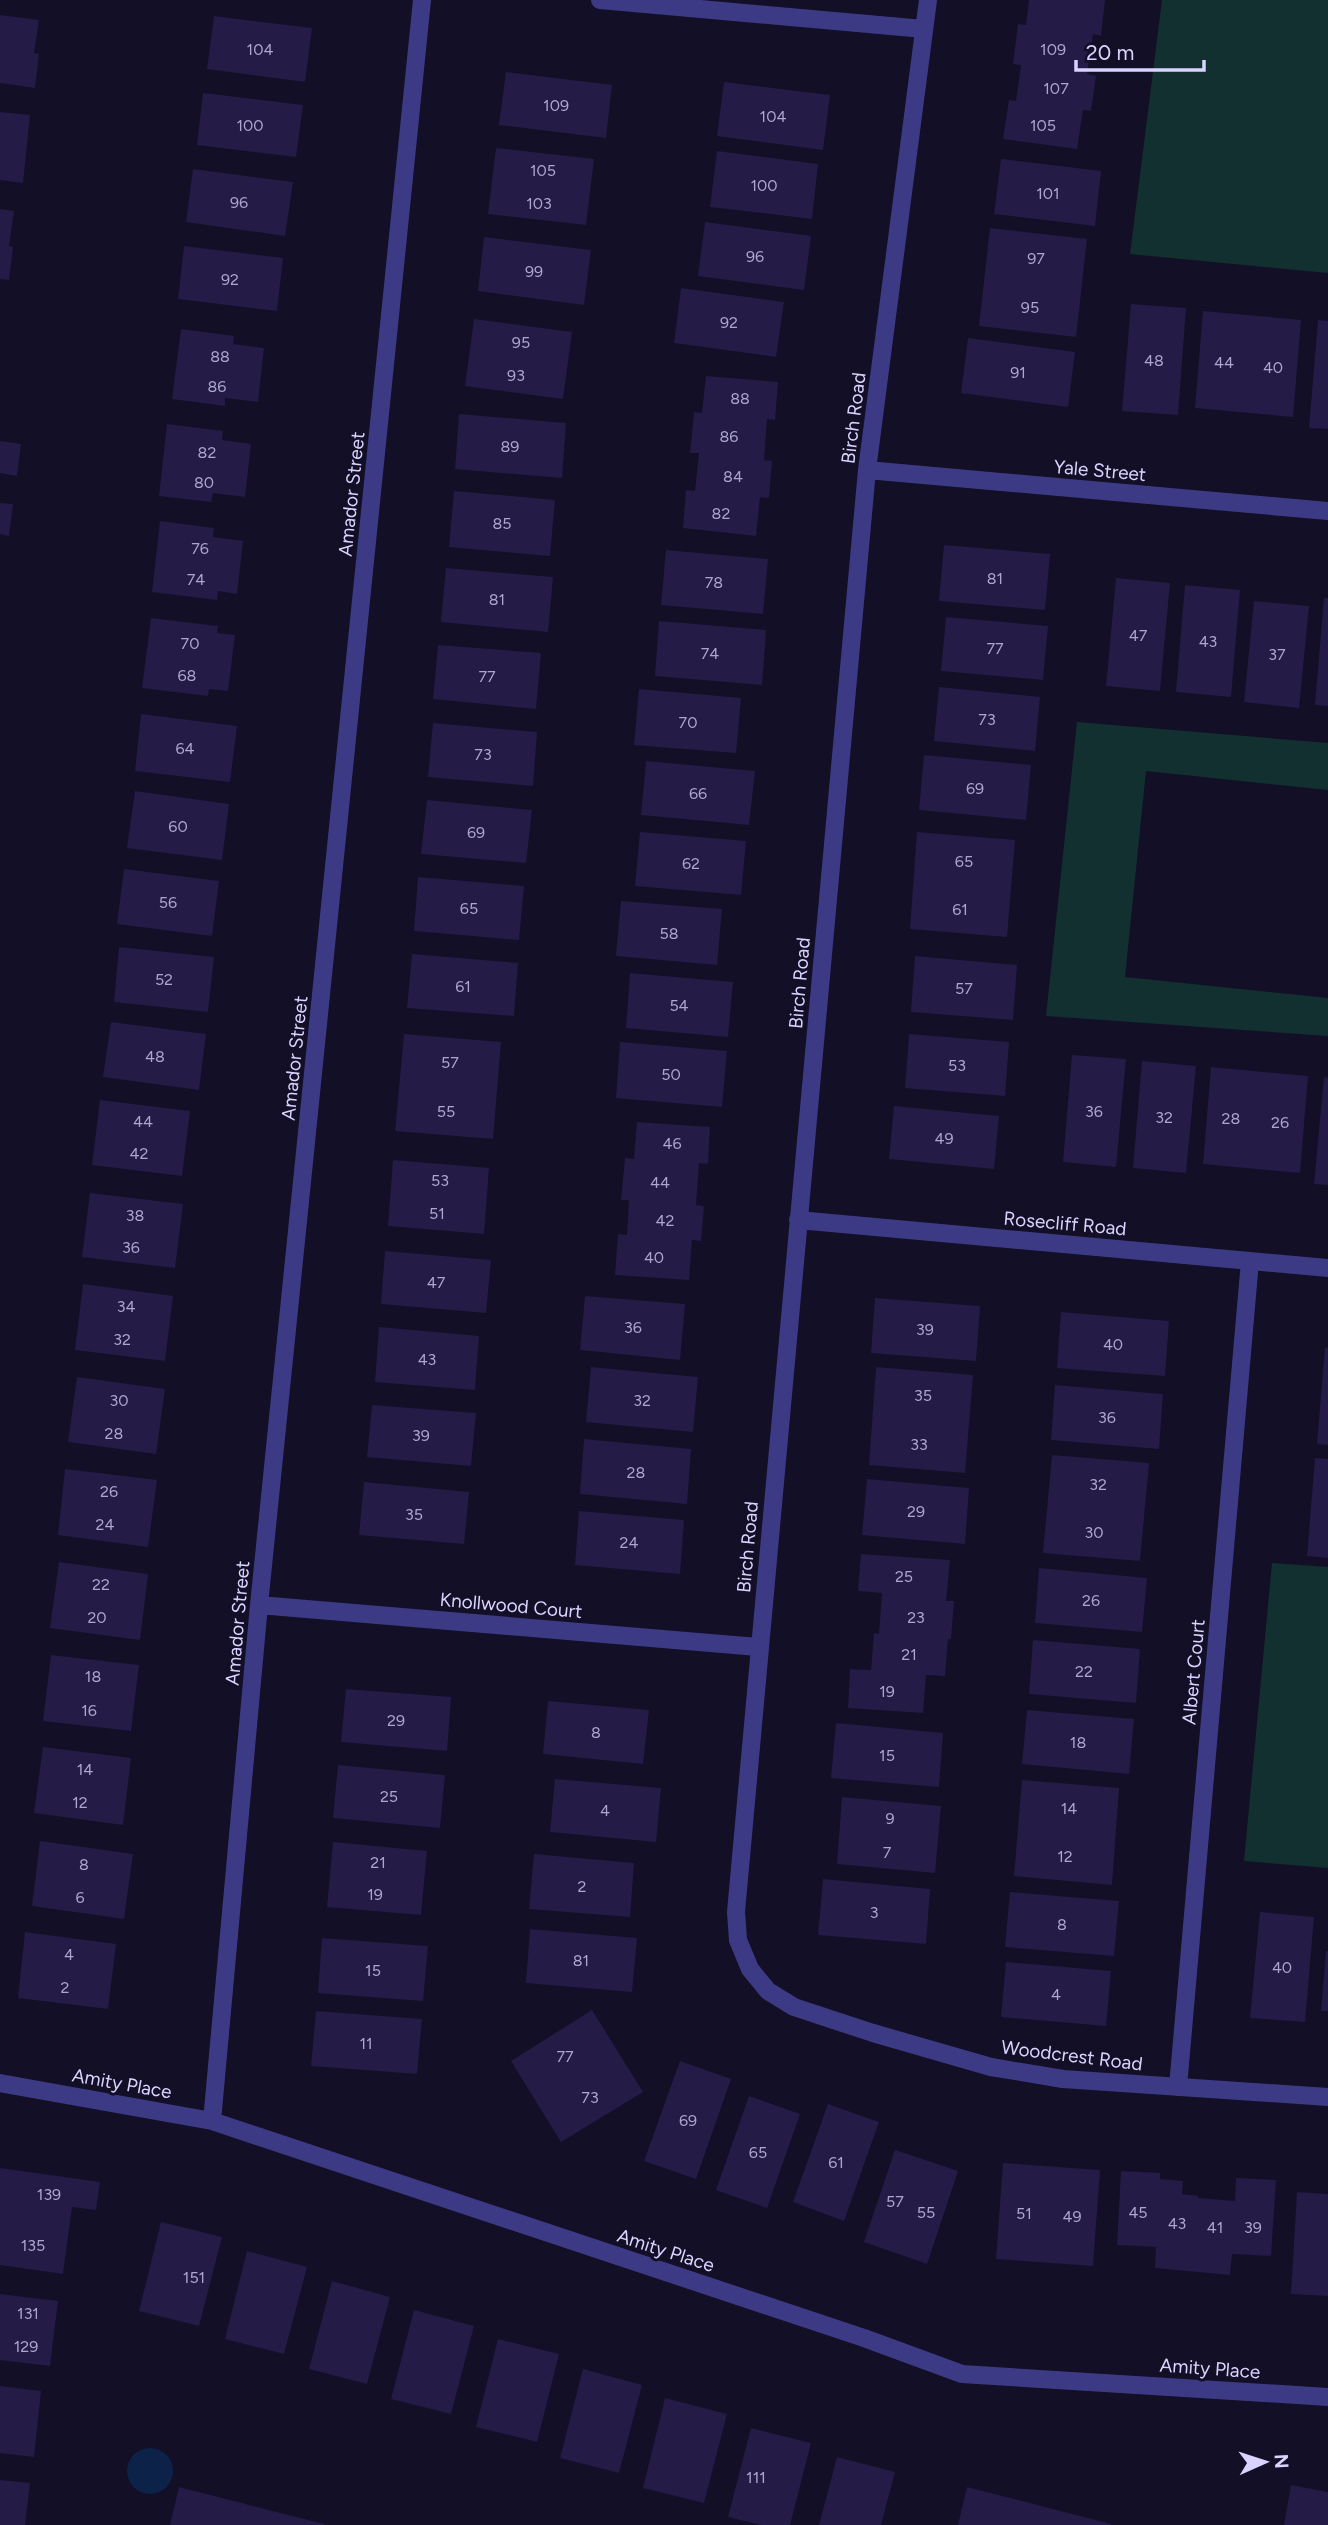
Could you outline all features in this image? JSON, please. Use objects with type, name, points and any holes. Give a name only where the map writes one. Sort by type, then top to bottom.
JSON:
[{"type":"street","name":"Amador Street","points":[[212,2121],[259,1605],[422,0]]},
{"type":"street","points":[[600,0],[924,29]]},
{"type":"street","name":"Birch Road","points":[[750,1969],[738,1940],[736,1912],[758,1647],[867,470],[929,0]]},
{"type":"street","name":"Yale Street","points":[[867,470],[1328,511]]},
{"type":"street","name":"Rosecliff Road","points":[[798,1220],[1328,1268]]},
{"type":"street","name":"Albert Court","points":[[1178,2087],[1250,1261]]},
{"type":"street","name":"Knollwood Court","points":[[259,1605],[758,1647]]},
{"type":"street","name":"Woodcrest Road","points":[[750,1969],[768,1992],[794,2007],[990,2067],[1063,2079],[1328,2097]]},
{"type":"street","name":"Amity Place","points":[[0,2082],[212,2121],[851,2334],[961,2374],[1328,2397]]},
{"type":"green space","points":[[1162,0],[1328,0],[1328,273],[1130,254]]},
{"type":"green space","points":[[1077,722],[1328,743],[1328,790],[1146,771],[1125,977],[1328,998],[1328,1036],[1046,1016]]},
{"type":"green space","points":[[1272,1563],[1328,1567],[1328,1868],[1244,1861]]},
{"type":"water","points":[[150,2448],[159,2449],[166,2455],[172,2462],[172,2480],[166,2487],[159,2493],[150,2494],[141,2493],[134,2487],[128,2480],[127,2471],[128,2462],[134,2455],[141,2449]]},
{"type":"building","points":[[1029,0],[1105,0],[1101,36],[1093,34],[1087,74],[1096,76],[1091,111],[1083,110],[1077,149],[1003,139],[1009,100],[1016,101],[1021,65],[1013,64],[1018,24],[1026,25]]},
{"type":"building","points":[[0,15],[39,20],[34,53],[39,54],[35,88],[0,83]]},
{"type":"building","points":[[214,16],[312,28],[305,82],[207,69]]},
{"type":"building","points":[[506,72],[612,85],[606,138],[499,125]]},
{"type":"building","points":[[724,82],[830,95],[823,150],[717,136]]},
{"type":"building","points":[[203,93],[303,105],[296,157],[197,145]]},
{"type":"building","points":[[0,112],[30,115],[23,183],[0,180]]},
{"type":"building","points":[[496,148],[594,159],[586,225],[488,214]]},
{"type":"building","points":[[717,151],[818,164],[812,219],[710,207]]},
{"type":"building","points":[[1001,159],[1101,171],[1095,226],[994,214]]},
{"type":"building","points":[[193,169],[293,182],[285,236],[186,222]]},
{"type":"building","points":[[0,209],[14,211],[9,246],[13,247],[9,280],[0,279]]},
{"type":"building","points":[[705,222],[811,236],[804,290],[698,276]]},
{"type":"building","points":[[990,228],[1087,239],[1076,337],[979,326]]},
{"type":"building","points":[[484,237],[591,250],[584,305],[478,291]]},
{"type":"building","points":[[184,246],[283,258],[277,311],[178,299]]},
{"type":"building","points":[[681,288],[784,302],[776,357],[674,343]]},
{"type":"building","points":[[1131,304],[1186,308],[1178,415],[1122,411]]},
{"type":"building","points":[[1203,311],[1301,320],[1293,417],[1195,408]]},
{"type":"building","points":[[474,319],[572,332],[563,399],[465,386]]},
{"type":"building","points":[[1318,320],[1328,321],[1328,429],[1309,428]]},
{"type":"building","points":[[181,329],[234,336],[233,344],[264,348],[258,402],[225,398],[225,406],[172,399]]},
{"type":"building","points":[[968,338],[1075,352],[1068,407],[961,393]]},
{"type":"building","points":[[706,376],[778,382],[775,420],[767,419],[764,460],[772,461],[769,498],[760,497],[756,536],[683,528],[686,490],[695,491],[699,453],[690,453],[694,412],[702,413]]},
{"type":"building","points":[[459,414],[566,423],[562,478],[455,469]]},
{"type":"building","points":[[167,424],[223,431],[222,440],[251,444],[245,497],[213,493],[211,502],[159,496]]},
{"type":"building","points":[[0,441],[21,444],[17,476],[0,473]]},
{"type":"building","points":[[454,491],[555,500],[550,556],[449,547]]},
{"type":"building","points":[[0,503],[13,504],[9,536],[0,534]]},
{"type":"building","points":[[160,521],[214,528],[213,537],[243,541],[237,594],[218,591],[217,600],[152,592]]},
{"type":"building","points":[[944,545],[1050,554],[1045,610],[939,601]]},
{"type":"building","points":[[666,550],[768,559],[763,614],[661,605]]},
{"type":"building","points":[[446,568],[553,577],[548,632],[441,622]]},
{"type":"building","points":[[1116,578],[1170,583],[1160,691],[1106,686]]},
{"type":"building","points":[[1185,585],[1240,590],[1231,697],[1176,692]]},
{"type":"building","points":[[1324,598],[1328,598],[1328,706],[1315,705]]},
{"type":"building","points":[[1254,601],[1309,606],[1299,708],[1244,702]]},
{"type":"building","points":[[946,617],[1048,626],[1043,680],[941,671]]},
{"type":"building","points":[[151,618],[218,626],[217,633],[235,635],[228,691],[209,689],[208,696],[142,688]]},
{"type":"building","points":[[659,621],[766,630],[762,685],[655,676]]},
{"type":"building","points":[[438,645],[541,653],[536,709],[433,699]]},
{"type":"building","points":[[939,687],[1040,697],[1035,751],[934,741]]},
{"type":"building","points":[[639,689],[741,698],[736,753],[634,745]]},
{"type":"building","points":[[141,714],[237,726],[230,782],[135,771]]},
{"type":"building","points":[[433,723],[537,732],[533,786],[428,777]]},
{"type":"building","points":[[924,755],[1031,765],[1026,820],[919,810]]},
{"type":"building","points":[[646,761],[755,771],[749,825],[641,815]]},
{"type":"building","points":[[135,791],[229,804],[222,860],[127,848]]},
{"type":"building","points":[[427,800],[532,810],[526,863],[421,854]]},
{"type":"building","points":[[640,832],[746,841],[741,895],[635,886]]},
{"type":"building","points":[[917,832],[1015,840],[1007,937],[910,929]]},
{"type":"building","points":[[124,869],[219,881],[212,936],[117,924]]},
{"type":"building","points":[[418,877],[524,886],[519,940],[414,931]]},
{"type":"building","points":[[621,901],[722,909],[717,965],[616,956]]},
{"type":"building","points":[[119,947],[214,957],[208,1012],[114,1002]]},
{"type":"building","points":[[412,954],[518,963],[514,1016],[407,1008]]},
{"type":"building","points":[[915,956],[1017,965],[1013,1020],[911,1012]]},
{"type":"building","points":[[630,973],[733,982],[728,1037],[626,1028]]},
{"type":"building","points":[[111,1022],[206,1034],[199,1090],[103,1077]]},
{"type":"building","points":[[404,1034],[501,1042],[493,1139],[395,1131]]},
{"type":"building","points":[[909,1034],[1009,1042],[1005,1096],[905,1088]]},
{"type":"building","points":[[620,1042],[727,1051],[722,1107],[616,1098]]},
{"type":"building","points":[[1072,1055],[1126,1059],[1116,1167],[1063,1162]]},
{"type":"building","points":[[1142,1061],[1196,1066],[1186,1173],[1133,1168]]},
{"type":"building","points":[[1211,1067],[1308,1076],[1300,1173],[1203,1164]]},
{"type":"building","points":[[1324,1077],[1328,1078],[1328,1185],[1314,1184]]},
{"type":"building","points":[[100,1100],[190,1111],[182,1176],[92,1165]]},
{"type":"building","points":[[894,1106],[999,1116],[994,1169],[889,1159]]},
{"type":"building","points":[[637,1122],[710,1127],[708,1164],[699,1163],[696,1205],[704,1206],[701,1241],[692,1240],[689,1280],[615,1275],[618,1234],[627,1235],[629,1200],[621,1200],[625,1158],[634,1159]]},
{"type":"building","points":[[393,1160],[489,1168],[484,1234],[388,1226]]},
{"type":"building","points":[[90,1193],[183,1204],[175,1268],[82,1257]]},
{"type":"building","points":[[385,1251],[491,1260],[486,1313],[381,1304]]},
{"type":"building","points":[[83,1284],[173,1296],[165,1361],[75,1350]]},
{"type":"building","points":[[585,1296],[685,1304],[680,1360],[580,1350]]},
{"type":"building","points":[[875,1298],[980,1306],[976,1361],[871,1353]]},
{"type":"building","points":[[1061,1312],[1169,1321],[1165,1376],[1057,1368]]},
{"type":"building","points":[[379,1327],[479,1336],[475,1390],[375,1382]]},
{"type":"building","points":[[1325,1347],[1328,1348],[1328,1445],[1317,1444]]},
{"type":"building","points":[[591,1367],[698,1377],[693,1432],[586,1422]]},
{"type":"building","points":[[876,1367],[973,1375],[965,1473],[869,1465]]},
{"type":"building","points":[[77,1377],[165,1389],[156,1454],[68,1442]]},
{"type":"building","points":[[1055,1385],[1163,1394],[1159,1449],[1051,1440]]},
{"type":"building","points":[[372,1405],[476,1413],[471,1466],[367,1457]]},
{"type":"building","points":[[584,1439],[691,1449],[687,1504],[580,1494]]},
{"type":"building","points":[[1052,1455],[1149,1463],[1140,1561],[1043,1553]]},
{"type":"building","points":[[1315,1458],[1328,1459],[1328,1558],[1307,1556]]},
{"type":"building","points":[[65,1469],[157,1480],[148,1547],[58,1535]]},
{"type":"building","points":[[867,1479],[969,1488],[965,1544],[862,1535]]},
{"type":"building","points":[[364,1482],[469,1492],[464,1544],[359,1535]]},
{"type":"building","points":[[579,1511],[684,1520],[680,1574],[575,1565]]},
{"type":"building","points":[[861,1554],[950,1560],[946,1601],[954,1601],[945,1676],[926,1675],[923,1713],[848,1708],[850,1669],[871,1670],[874,1633],[879,1634],[882,1593],[858,1591]]},
{"type":"building","points":[[59,1562],[148,1574],[140,1640],[50,1628]]},
{"type":"building","points":[[1039,1568],[1147,1578],[1142,1632],[1035,1623]]},
{"type":"building","points":[[1033,1640],[1140,1649],[1136,1703],[1029,1694]]},
{"type":"building","points":[[51,1655],[139,1665],[131,1731],[43,1721]]},
{"type":"building","points":[[346,1689],[451,1697],[447,1751],[341,1742]]},
{"type":"building","points":[[548,1701],[649,1710],[643,1764],[543,1754]]},
{"type":"building","points":[[1027,1710],[1134,1719],[1129,1774],[1022,1764]]},
{"type":"building","points":[[836,1723],[943,1733],[939,1787],[831,1778]]},
{"type":"building","points":[[43,1747],[131,1758],[123,1825],[34,1813]]},
{"type":"building","points":[[338,1765],[445,1775],[440,1828],[333,1818]]},
{"type":"building","points":[[555,1779],[661,1788],[656,1842],[550,1832]]},
{"type":"building","points":[[1022,1780],[1119,1788],[1112,1885],[1014,1876]]},
{"type":"building","points":[[842,1797],[941,1806],[935,1873],[837,1864]]},
{"type":"building","points":[[40,1841],[133,1854],[124,1919],[32,1906]]},
{"type":"building","points":[[333,1842],[427,1851],[421,1915],[327,1907]]},
{"type":"building","points":[[534,1854],[634,1863],[630,1917],[529,1909]]},
{"type":"building","points":[[823,1879],[930,1889],[926,1944],[818,1935]]},
{"type":"building","points":[[1010,1892],[1119,1901],[1114,1956],[1005,1947]]},
{"type":"building","points":[[1260,1912],[1314,1917],[1305,2022],[1250,2018]]},
{"type":"building","points":[[530,1929],[637,1938],[632,1992],[526,1983]]},
{"type":"building","points":[[25,1932],[116,1944],[108,2009],[18,1998]]},
{"type":"building","points":[[322,1938],[428,1946],[423,2001],[318,1993]]},
{"type":"building","points":[[1326,1951],[1328,2011],[1321,2011]]},
{"type":"building","points":[[1006,1962],[1111,1971],[1106,2026],[1001,2017]]},
{"type":"building","points":[[592,2010],[643,2092],[561,2142],[511,2061]]},
{"type":"building","points":[[316,2011],[422,2019],[417,2074],[311,2066]]},
{"type":"building","points":[[680,2061],[731,2079],[696,2179],[644,2161]]},
{"type":"building","points":[[749,2096],[800,2114],[767,2208],[716,2190]]},
{"type":"building","points":[[828,2104],[879,2122],[844,2221],[793,2202]]},
{"type":"building","points":[[895,2150],[958,2171],[927,2264],[864,2242]]},
{"type":"building","points":[[1003,2163],[1100,2170],[1093,2266],[996,2259]]},
{"type":"building","points":[[0,2168],[100,2182],[96,2210],[72,2207],[63,2274],[0,2265]]},
{"type":"building","points":[[1121,2171],[1160,2173],[1160,2179],[1183,2181],[1182,2194],[1235,2201],[1236,2178],[1276,2180],[1271,2256],[1232,2254],[1230,2275],[1155,2268],[1156,2247],[1117,2245]]},
{"type":"building","points":[[1297,2192],[1328,2194],[1328,2296],[1291,2294]]},
{"type":"building","points":[[161,2222],[222,2237],[199,2326],[139,2311]]},
{"type":"building","points":[[247,2251],[307,2267],[284,2354],[225,2339]]},
{"type":"building","points":[[332,2281],[390,2297],[367,2384],[309,2369]]},
{"type":"building","points":[[0,2294],[58,2301],[50,2366],[0,2360]]},
{"type":"building","points":[[414,2310],[474,2326],[451,2414],[391,2399]]},
{"type":"building","points":[[498,2339],[559,2354],[537,2442],[476,2427]]},
{"type":"building","points":[[583,2369],[642,2385],[619,2473],[560,2458]]},
{"type":"building","points":[[0,2386],[41,2391],[34,2457],[0,2453]]},
{"type":"building","points":[[665,2398],[727,2414],[704,2503],[643,2488]]},
{"type":"building","points":[[751,2428],[811,2443],[790,2525],[761,2525],[728,2517]]},
{"type":"building","points":[[837,2457],[895,2472],[881,2525],[819,2525]]},
{"type":"building","points":[[0,2480],[30,2483],[25,2525],[0,2525]]},
{"type":"building","points":[[1291,2485],[1328,2492],[1328,2525],[1284,2525]]},
{"type":"building","points":[[179,2487],[324,2524],[324,2525],[170,2525]]},
{"type":"building","points":[[967,2487],[1111,2524],[1111,2525],[958,2525]]}]
